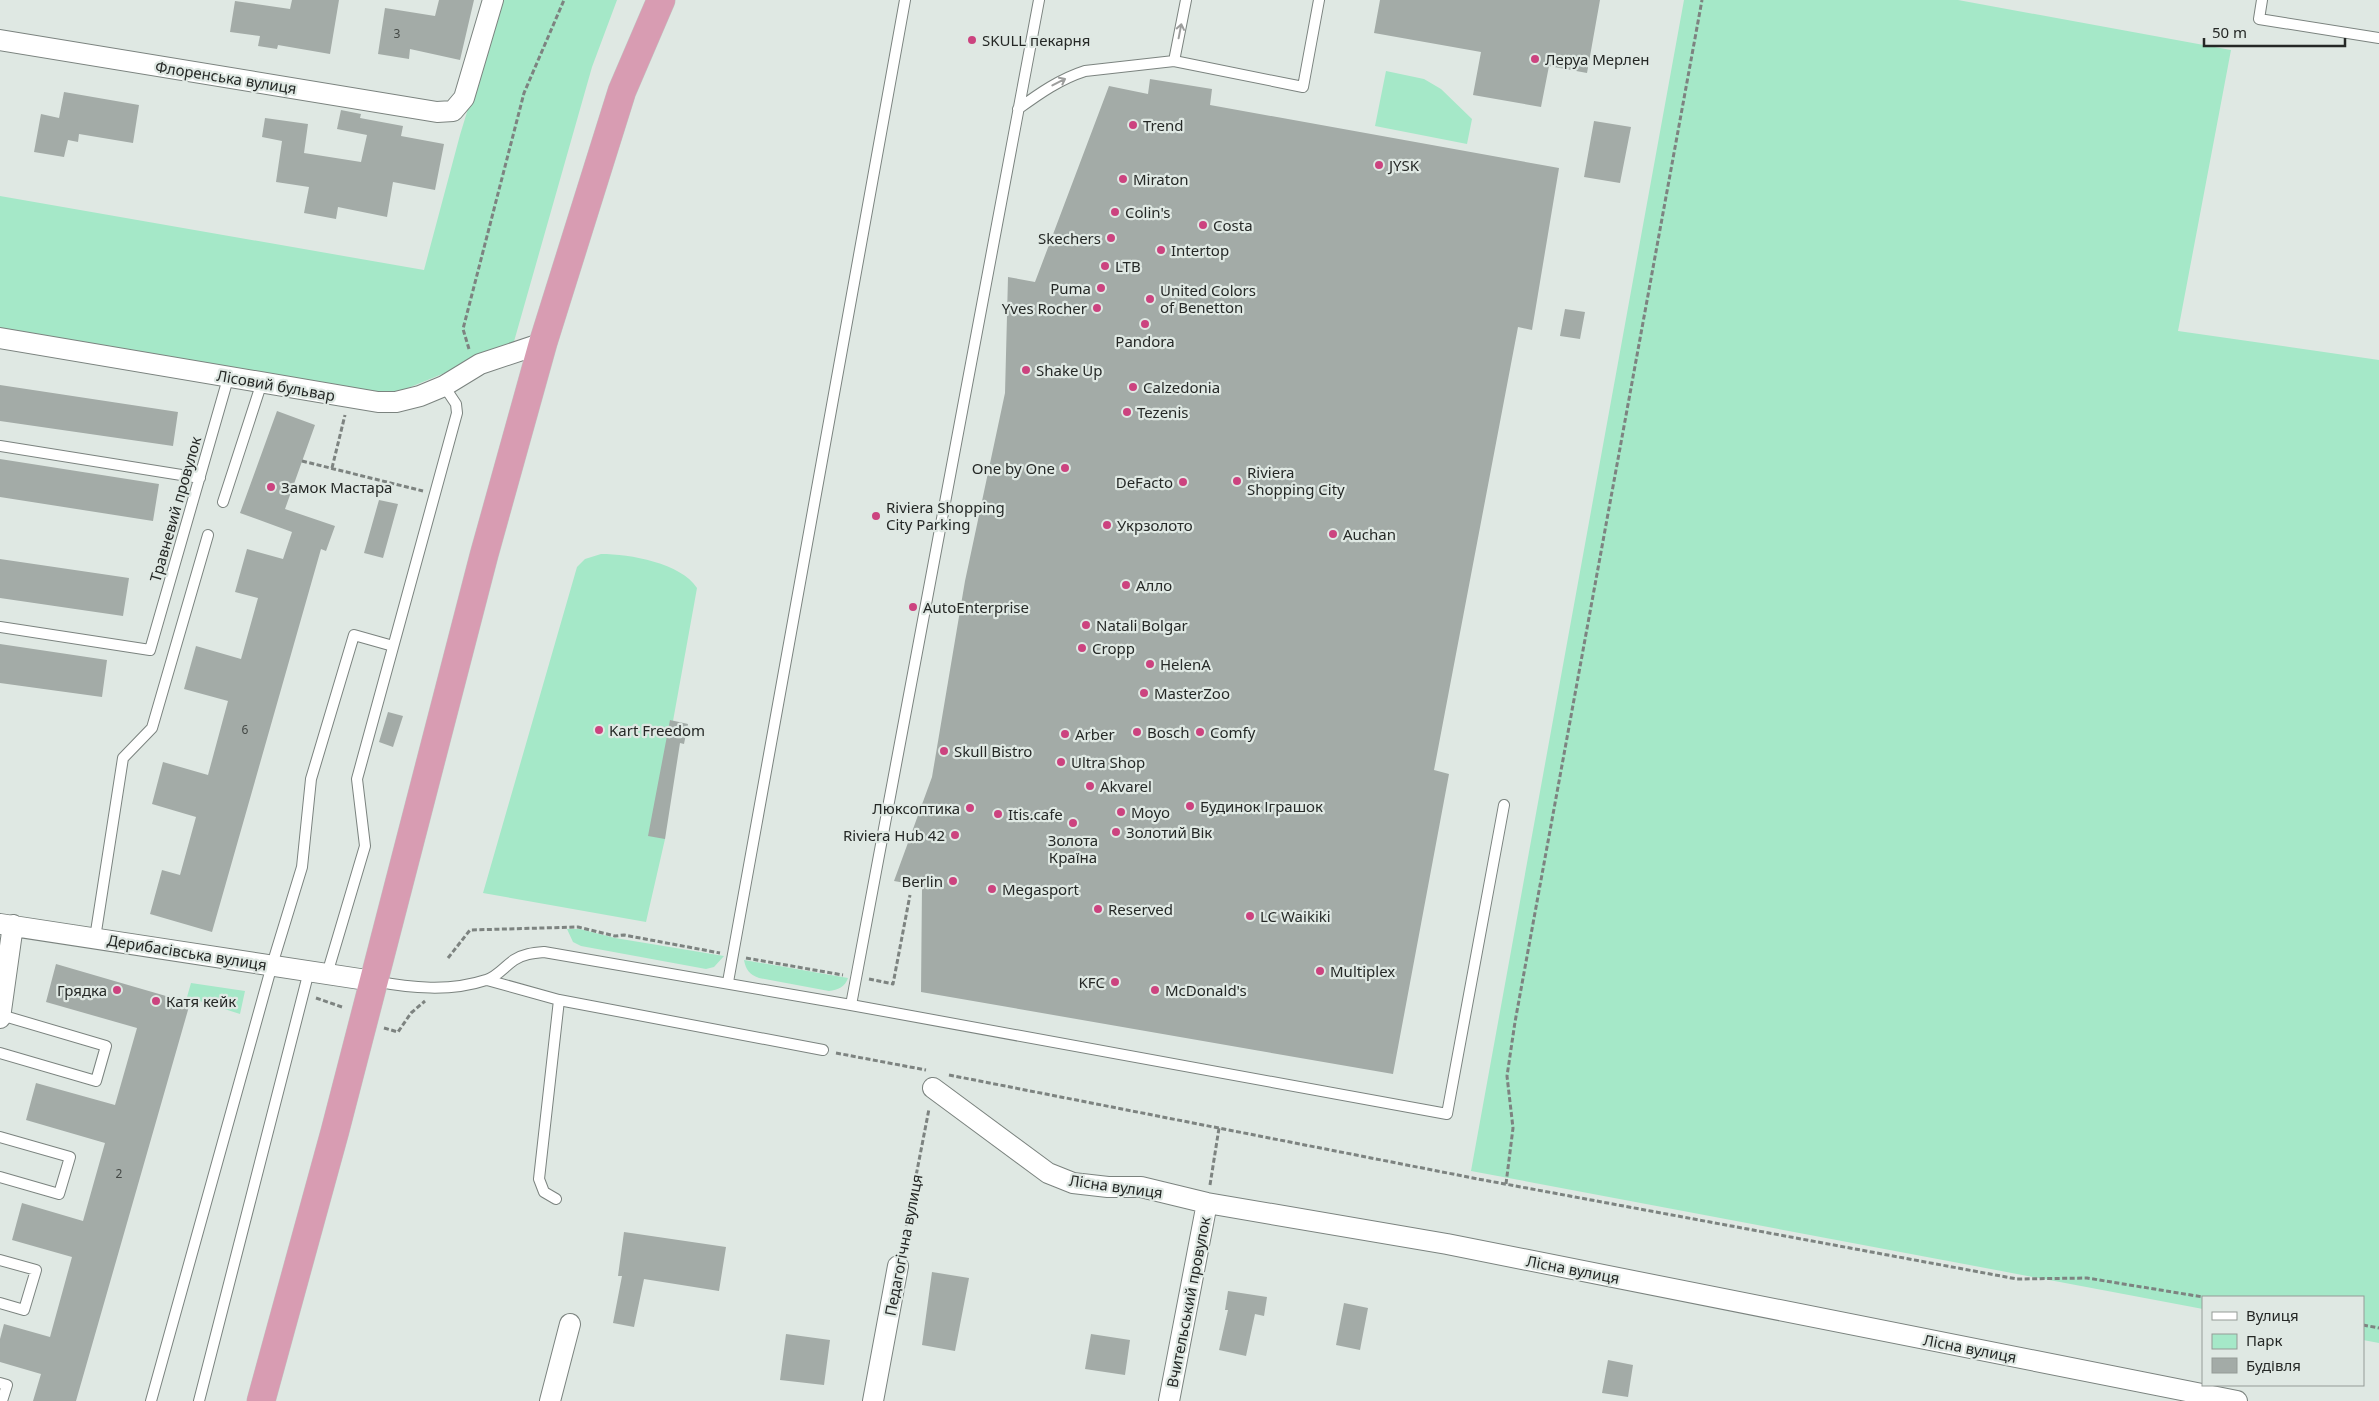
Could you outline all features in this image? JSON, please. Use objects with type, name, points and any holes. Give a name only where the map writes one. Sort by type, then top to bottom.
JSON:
[{"type":"highway","points":[[261,1401],[374,981],[484,555],[543,343],[622,90],[661,0]]},
{"type":"street","name":"Флоренська вулиця","points":[[0,40],[437,112],[453,111],[464,98],[493,0]]},
{"type":"street","name":"Лісовий бульвар","points":[[0,338],[229,375],[378,402],[396,402],[420,396],[444,386],[480,364],[543,343]]},
{"type":"street","name":"Дерибасівська вулиця","points":[[6,925],[374,981]]},
{"type":"street","points":[[0,1017],[6,925]]},
{"type":"street","name":"Лісна вулиця","points":[[931,1080],[1020,1154],[1048,1173],[1073,1183],[1108,1187],[1141,1187],[1207,1203],[1448,1244],[2237,1401]]},
{"type":"street","name":"Вчительський провулок","points":[[1169,1401],[1207,1203]]},
{"type":"street","name":"Педагогічна вулиця","points":[[873,1401],[898,1266]]},
{"type":"street","points":[[550,1401],[570,1324]]},
{"type":"lane","points":[[851,1005],[1039,0]]},
{"type":"lane","points":[[1174,61],[1186,0]]},
{"type":"lane","points":[[1018,109],[1046,88],[1078,73],[1099,68],[1174,61],[1302,87],[1319,0]]},
{"type":"lane","points":[[2262,0],[2259,19],[2379,38]]},
{"type":"lane","points":[[728,982],[904,4]]},
{"type":"lane","name":"Травневий провулок","points":[[0,627],[150,650],[229,375]]},
{"type":"lane","points":[[223,502],[262,382]]},
{"type":"lane","points":[[199,1401],[318,972],[365,846],[356,779],[457,413],[456,404],[444,386]]},
{"type":"lane","points":[[0,446],[200,478]]},
{"type":"lane","points":[[96,938],[123,758],[152,728],[208,535]]},
{"type":"lane","points":[[151,1401],[272,965],[302,867],[312,779],[354,635],[393,646]]},
{"type":"lane","points":[[487,980],[516,959],[528,954],[544,952],[728,982],[1447,1114],[1504,806]]},
{"type":"lane","points":[[374,981],[404,986],[442,988],[487,980],[559,1000],[823,1050]]},
{"type":"lane","points":[[556,1199],[544,1192],[539,1179],[559,1000]]},
{"type":"lane","points":[[0,1017],[106,1046],[96,1081],[0,1053]]},
{"type":"lane","points":[[0,1137],[70,1157],[59,1194],[0,1177]]},
{"type":"lane","points":[[0,1260],[36,1270],[24,1310],[0,1303]]},
{"type":"lane","points":[[0,1383],[7,1385],[2,1401]]},
{"type":"path","points":[[480,364],[466,344],[463,329],[467,311],[524,93],[564,0]]},
{"type":"path","points":[[1506,1184],[1513,1128],[1507,1076],[1515,1022],[1702,0]]},
{"type":"path","points":[[332,468],[350,398]]},
{"type":"path","points":[[302,461],[435,494]]},
{"type":"path","points":[[869,980],[893,984],[910,895]]},
{"type":"path","points":[[448,958],[470,930],[566,926],[724,953]]},
{"type":"path","points":[[744,957],[848,976]]},
{"type":"path","points":[[398,1032],[411,1013],[433,998]]},
{"type":"path","points":[[823,1050],[931,1080]]},
{"type":"path","points":[[948,1074],[1506,1184],[2017,1280],[2086,1278],[2202,1298]]},
{"type":"path","name":"Педагогічна вулиця","points":[[898,1266],[931,1080]]},
{"type":"path","points":[[1207,1203],[1219,1128]]},
{"type":"path","points":[[2364,1325],[2379,1328]]},
{"type":"green space","points":[[501,0],[617,0],[592,67],[513,345],[391,395],[0,332],[0,196],[424,270],[460,135]]},
{"type":"green space","points":[[1684,0],[1958,0],[2231,50],[2178,331],[2379,360],[2379,1343],[2364,1340],[2364,1296],[2202,1296],[2202,1309],[1471,1171]]},
{"type":"green space","points":[[1386,71],[1424,79],[1441,89],[1472,119],[1467,144],[1375,126]]},
{"type":"green space","name":"Kart Freedom","points":[[601,554],[640,558],[667,566],[689,579],[697,588],[673,721],[670,720],[665,839],[646,922],[483,893],[577,567],[585,559]]},
{"type":"green space","points":[[567,929],[580,929],[615,938],[724,956],[714,967],[706,969],[581,946],[573,942]]},
{"type":"green space","points":[[744,960],[848,978],[841,988],[829,991],[759,978],[748,971]]},
{"type":"green space","points":[[191,983],[245,991],[240,1014],[187,997]]},
{"type":"building","points":[[292,0],[339,0],[330,54],[278,45],[277,49],[258,46],[260,36],[230,32],[235,1],[290,9]]},
{"type":"building","points":[[439,0],[474,0],[460,60],[410,49],[409,59],[378,54],[385,8],[435,16]]},
{"type":"building","name":"Леруа Мерлен","points":[[1380,0],[1600,0],[1587,73],[1549,66],[1541,107],[1473,95],[1481,52],[1374,33]]},
{"type":"building","name":"Riviera Shopping City","points":[[1150,79],[1212,89],[1210,105],[1559,168],[1532,330],[1518,327],[1434,770],[1449,774],[1393,1074],[921,992],[922,886],[894,881],[932,777],[965,581],[1005,393],[1008,277],[1035,282],[1109,86],[1148,94]]},
{"type":"building","points":[[64,92],[139,105],[133,143],[79,134],[78,142],[68,140],[64,157],[34,152],[41,114],[59,118]]},
{"type":"building","points":[[341,110],[361,114],[360,118],[403,126],[401,136],[444,144],[435,190],[393,182],[387,217],[338,207],[336,219],[304,213],[309,187],[276,182],[282,141],[262,137],[265,118],[308,124],[304,153],[361,162],[367,135],[337,129]]},
{"type":"building","points":[[1594,121],[1631,127],[1620,183],[1584,177]]},
{"type":"building","points":[[1565,309],[1585,312],[1580,339],[1560,336]]},
{"type":"building","points":[[0,385],[178,412],[173,446],[0,421]]},
{"type":"building","points":[[277,411],[315,425],[285,509],[335,526],[326,551],[321,549],[212,932],[150,914],[162,870],[180,875],[196,817],[152,804],[163,762],[208,775],[228,701],[184,689],[196,646],[241,659],[258,598],[235,592],[247,549],[283,559],[292,532],[240,513]]},
{"type":"building","points":[[0,459],[159,484],[153,521],[0,497]]},
{"type":"building","points":[[379,500],[398,504],[383,558],[364,553]]},
{"type":"building","points":[[0,559],[129,578],[123,616],[0,598]]},
{"type":"building","points":[[0,644],[107,660],[102,697],[0,683]]},
{"type":"building","points":[[388,712],[403,716],[393,747],[379,742]]},
{"type":"building","points":[[670,720],[688,724],[684,744],[680,743],[665,839],[648,836]]},
{"type":"building","points":[[56,964],[190,1003],[76,1401],[33,1401],[41,1374],[0,1362],[0,1339],[4,1324],[50,1337],[72,1257],[12,1240],[22,1203],[83,1221],[105,1143],[26,1120],[36,1083],[115,1105],[137,1028],[46,1002]]},
{"type":"building","points":[[624,1232],[726,1247],[719,1291],[644,1279],[634,1327],[613,1323],[622,1276],[618,1276]]},
{"type":"building","points":[[932,1272],[969,1278],[955,1351],[922,1345]]},
{"type":"building","points":[[1228,1291],[1267,1297],[1264,1316],[1255,1314],[1246,1356],[1219,1350],[1228,1310],[1225,1310]]},
{"type":"building","points":[[1344,1303],[1368,1308],[1360,1350],[1336,1345]]},
{"type":"building","points":[[786,1334],[830,1340],[824,1385],[780,1380]]},
{"type":"building","points":[[1091,1334],[1130,1340],[1125,1375],[1085,1369]]},
{"type":"building","points":[[1608,1360],[1633,1365],[1628,1397],[1602,1393]]},
{"type":"place","name":"SKULL пекарня","points":[[972,40]]},
{"type":"place","name":"Леруа Мерлен","points":[[1535,59]]},
{"type":"place","name":"Trend","points":[[1133,125]]},
{"type":"place","name":"JYSK","points":[[1379,165]]},
{"type":"place","name":"Miraton","points":[[1123,179]]},
{"type":"place","name":"Colin's","points":[[1115,212]]},
{"type":"place","name":"Costa","points":[[1203,225]]},
{"type":"place","name":"Skechers","points":[[1111,238]]},
{"type":"place","name":"Intertop","points":[[1161,250]]},
{"type":"place","name":"LTB","points":[[1105,266]]},
{"type":"place","name":"Puma","points":[[1101,288]]},
{"type":"place","name":"United Colors of Benetton","points":[[1150,299]]},
{"type":"place","name":"Yves Rocher","points":[[1097,308]]},
{"type":"place","name":"Pandora","points":[[1145,324]]},
{"type":"place","name":"Shake Up","points":[[1026,370]]},
{"type":"place","name":"Calzedonia","points":[[1133,387]]},
{"type":"place","name":"Tezenis","points":[[1127,412]]},
{"type":"place","name":"One by One","points":[[1065,468]]},
{"type":"place","name":"Riviera Shopping City","points":[[1237,481]]},
{"type":"place","name":"DeFacto","points":[[1183,482]]},
{"type":"place","name":"Замок Мастара","points":[[271,487]]},
{"type":"place","name":"Riviera Shopping City Parking","points":[[876,516]]},
{"type":"place","name":"Укрзолото","points":[[1107,525]]},
{"type":"place","name":"Auchan","points":[[1333,534]]},
{"type":"place","name":"Алло","points":[[1126,585]]},
{"type":"place","name":"AutoEnterprise","points":[[913,607]]},
{"type":"place","name":"Natali Bolgar","points":[[1086,625]]},
{"type":"place","name":"Cropp","points":[[1082,648]]},
{"type":"place","name":"HelenA","points":[[1150,664]]},
{"type":"place","name":"MasterZoo","points":[[1144,693]]},
{"type":"place","name":"Kart Freedom","points":[[599,730]]},
{"type":"place","name":"Bosch","points":[[1137,732]]},
{"type":"place","name":"Comfy","points":[[1200,732]]},
{"type":"place","name":"Arber","points":[[1065,734]]},
{"type":"place","name":"Skull Bistro","points":[[944,751]]},
{"type":"place","name":"Ultra Shop","points":[[1061,762]]},
{"type":"place","name":"Akvarel","points":[[1090,786]]},
{"type":"place","name":"Будинок Іграшок","points":[[1190,806]]},
{"type":"place","name":"Люксоптика","points":[[970,808]]},
{"type":"place","name":"Moyo","points":[[1121,812]]},
{"type":"place","name":"Itis.cafe","points":[[998,814]]},
{"type":"place","name":"Золота Країна","points":[[1073,823]]},
{"type":"place","name":"Золотий Вік","points":[[1116,832]]},
{"type":"place","name":"Riviera Hub 42","points":[[955,835]]},
{"type":"place","name":"Berlin","points":[[953,881]]},
{"type":"place","name":"Megasport","points":[[992,889]]},
{"type":"place","name":"Reserved","points":[[1098,909]]},
{"type":"place","name":"LC Waikiki","points":[[1250,916]]},
{"type":"place","name":"Multiplex","points":[[1320,971]]},
{"type":"place","name":"KFC","points":[[1115,982]]},
{"type":"place","name":"Грядка","points":[[117,990]]},
{"type":"place","name":"McDonald's","points":[[1155,990]]},
{"type":"place","name":"Катя кейк","points":[[156,1001]]}]
